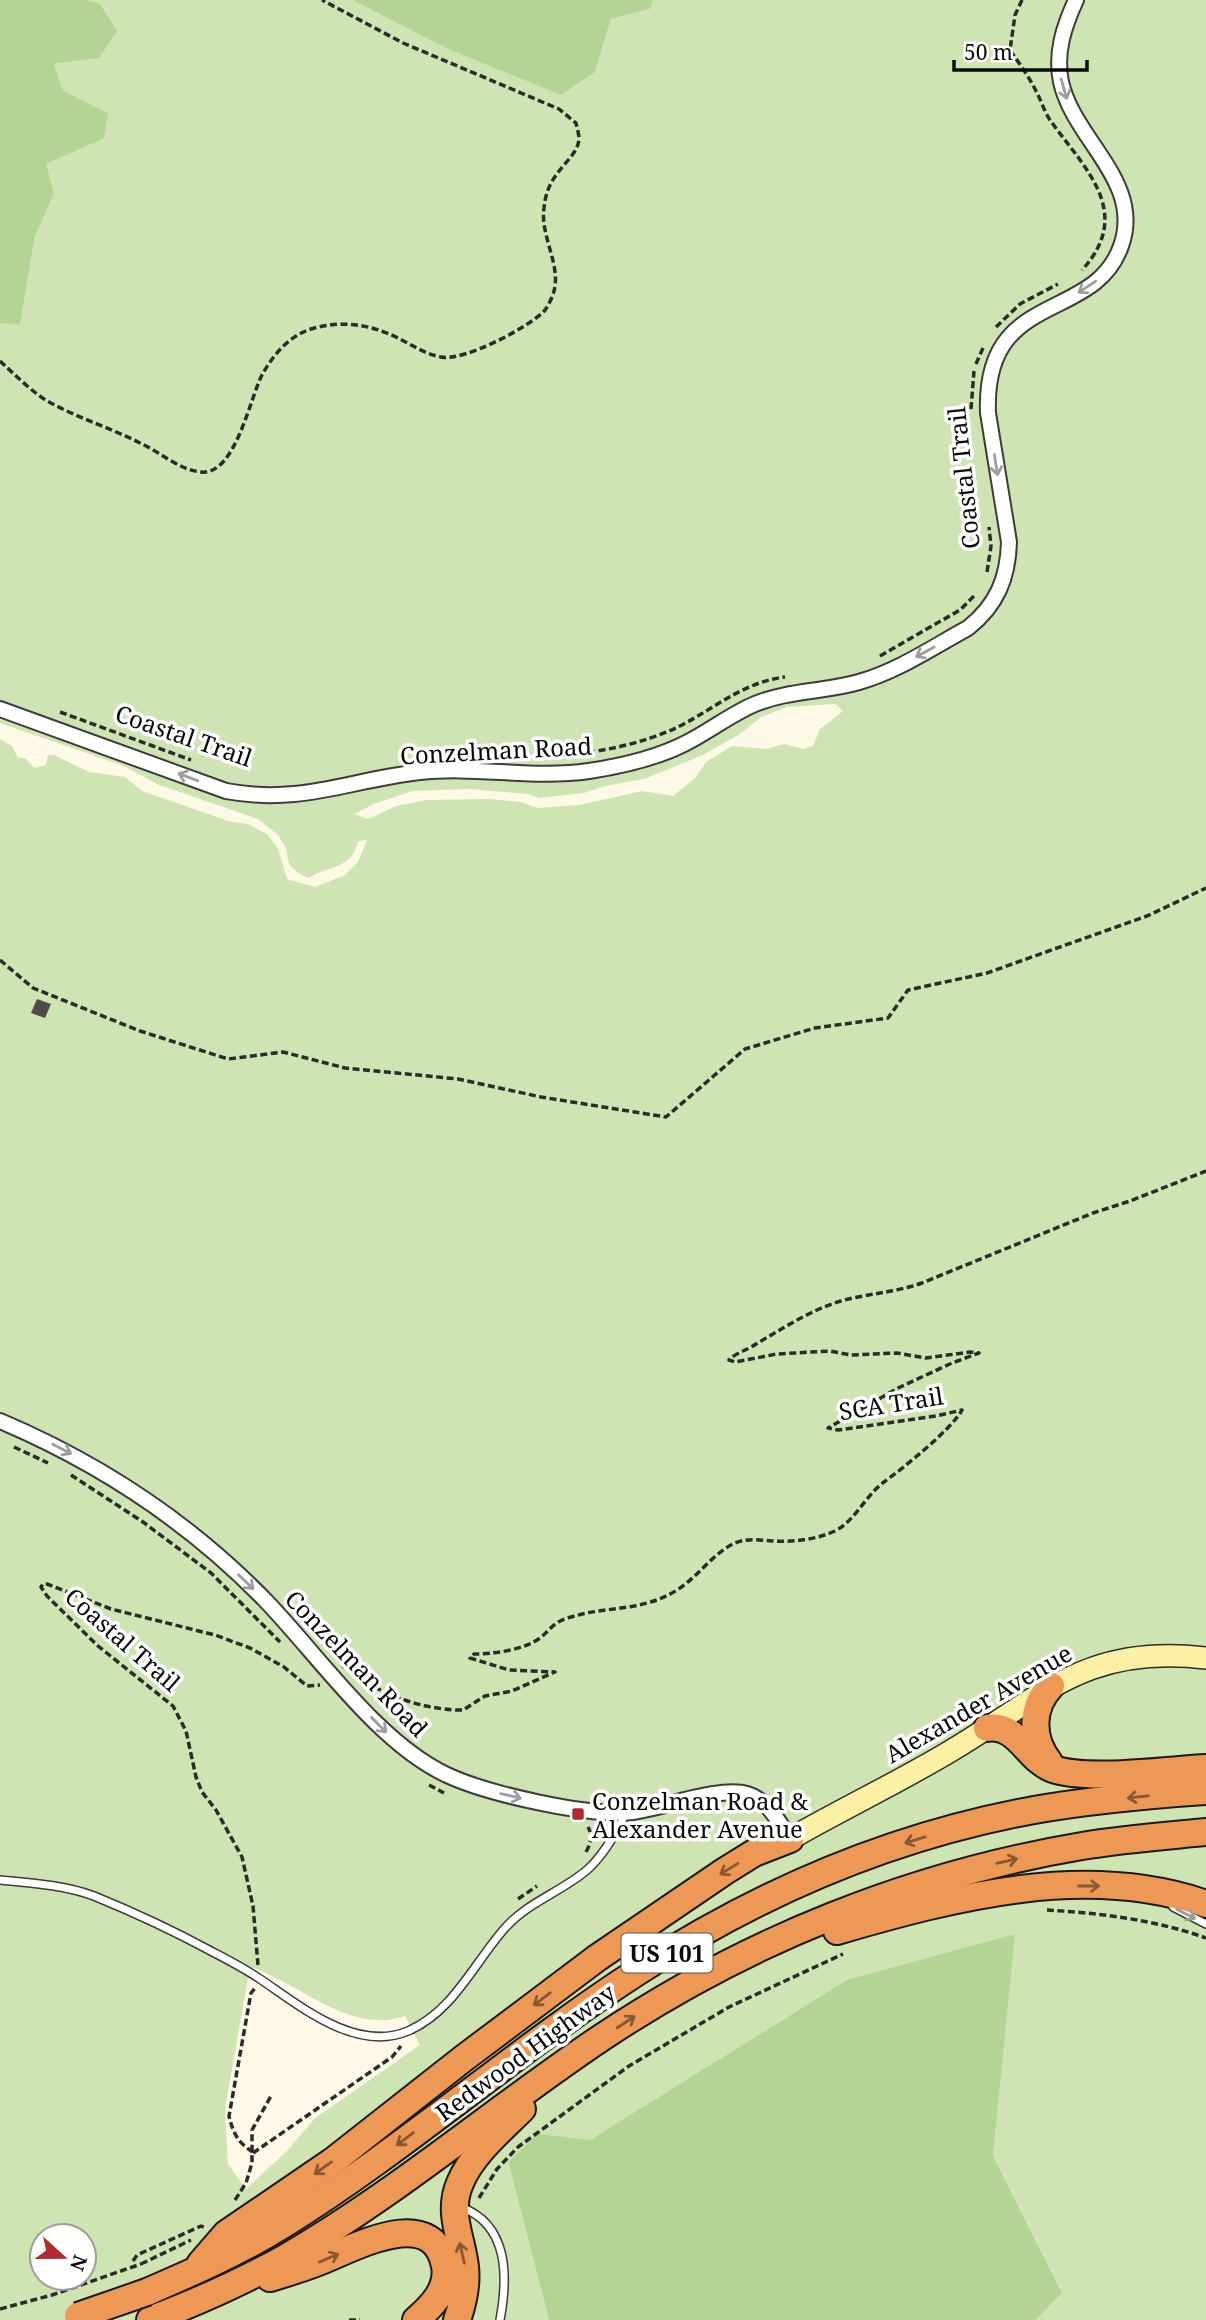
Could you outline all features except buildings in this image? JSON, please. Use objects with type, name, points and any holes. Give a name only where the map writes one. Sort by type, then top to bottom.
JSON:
[{"type":"highway","points":[[1051,1686],[1038,1706],[1036,1733],[1045,1757],[1052,1766],[1062,1772]]},
{"type":"highway","points":[[987,1728],[1000,1727],[1009,1731],[1040,1762],[1062,1772],[1103,1773],[1206,1768]]},
{"type":"highway","name":"Redwood Highway","points":[[64,2320],[147,2292],[247,2246],[314,2205],[637,1972],[704,1931],[772,1895],[879,1852],[988,1820],[1082,1803],[1206,1791]]},
{"type":"highway","name":"Redwood Highway","points":[[150,2320],[217,2292],[319,2237],[569,2060],[663,1998],[736,1959],[863,1904],[972,1870],[1083,1846],[1206,1832]]},
{"type":"highway","points":[[195,2271],[226,2234],[333,2161],[464,2057],[579,1971],[725,1871],[754,1853],[790,1839]]},
{"type":"highway","points":[[736,1959],[957,1899],[1052,1887],[1121,1886],[1165,1892],[1206,1904]]},
{"type":"highway","points":[[457,2320],[464,2297],[466,2277],[456,2230],[463,2208],[460,2183],[476,2158],[569,2060]]},
{"type":"highway","points":[[217,2292],[308,2266],[386,2235],[413,2233],[435,2246],[446,2273],[439,2297],[416,2320]]},
{"type":"main road","name":"Alexander Avenue","points":[[790,1839],[930,1763],[1051,1686],[1088,1669],[1126,1659],[1163,1655],[1206,1658]]},
{"type":"street","name":"Conzelman Road","points":[[0,709],[226,791],[253,796],[276,797],[325,791],[421,772],[563,773],[622,764],[665,751],[695,738],[735,713],[773,697],[857,683],[879,676],[968,628],[981,618],[994,602],[1004,582],[1008,562],[1009,542],[988,414],[987,394],[991,369],[1001,348],[1017,328],[1035,315],[1084,290],[1102,276],[1117,255],[1125,230],[1124,201],[1118,184],[1073,115],[1061,81],[1059,58],[1062,38],[1076,0]]},
{"type":"street","name":"Conzelman Road","points":[[0,1421],[94,1466],[192,1534],[265,1600],[383,1729],[434,1769],[469,1784],[501,1793],[579,1808],[626,1813],[726,1793],[745,1793],[768,1808],[790,1839]]},
{"type":"lane","points":[[0,1880],[56,1886],[90,1895],[191,1941],[262,1980],[301,2008],[353,2032],[382,2037],[400,2034],[416,2027],[449,2001],[503,1930],[520,1913],[579,1875],[594,1862],[626,1813]]},
{"type":"lane","points":[[1121,1886],[1206,1924]]},
{"type":"lane","points":[[463,2208],[488,2224],[499,2247],[504,2280],[500,2320]]},
{"type":"path","points":[[0,361],[44,398],[141,443],[190,470],[205,473],[215,470],[229,456],[263,374],[293,337],[336,324],[356,324],[376,329],[425,353],[444,358],[461,356],[499,339],[544,310],[554,292],[555,274],[543,210],[549,186],[572,156],[579,139],[576,123],[559,108],[403,43],[322,0]]},
{"type":"path","points":[[1022,0],[1015,15],[1010,50],[1035,89],[1048,117],[1094,180],[1105,213],[1107,223],[1096,253],[1078,273]]},
{"type":"path","points":[[991,334],[1008,313],[1020,304],[1063,282]]},
{"type":"path","name":"Coastal Trail","points":[[971,411],[971,384],[987,340]]},
{"type":"path","name":"Coastal Trail","points":[[984,582],[990,546],[988,522]]},
{"type":"path","points":[[874,659],[960,610],[980,590]]},
{"type":"path","points":[[552,756],[623,746],[651,737],[677,727],[744,688],[790,677]]},
{"type":"path","name":"Coastal Trail","points":[[57,711],[202,764]]},
{"type":"path","points":[[0,960],[33,988],[140,1031],[229,1059],[283,1052],[345,1068],[458,1079],[541,1097],[666,1117],[744,1049],[815,1028],[888,1018],[908,990],[987,973],[1147,916],[1206,888]]},
{"type":"path","name":"SCA Trail","points":[[347,1664],[382,1691],[425,1705],[463,1710],[485,1696],[512,1691],[555,1672],[509,1670],[470,1658],[474,1654],[498,1653],[535,1641],[556,1622],[587,1612],[632,1608],[659,1599],[678,1590],[726,1549],[741,1541],[806,1540],[837,1530],[857,1513],[883,1483],[947,1429],[962,1410],[838,1430],[828,1428],[898,1388],[979,1353],[937,1358],[897,1353],[851,1355],[830,1351],[777,1354],[735,1362],[729,1360],[732,1357],[800,1318],[826,1307],[852,1298],[900,1290],[922,1283],[1093,1213],[1206,1171]]},
{"type":"path","points":[[11,1445],[55,1467]]},
{"type":"path","points":[[67,1472],[143,1522],[211,1573],[288,1650]]},
{"type":"path","name":"Coastal Trail","points":[[262,1980],[257,1957],[253,1906],[242,1857],[202,1792],[186,1731],[173,1706],[98,1646],[41,1587],[47,1584],[111,1609],[215,1635],[250,1648],[284,1667],[307,1686],[323,1684],[314,1675]]},
{"type":"path","points":[[428,1784],[435,1790],[448,1794]]},
{"type":"path","points":[[584,1857],[591,1843],[591,1833],[585,1822]]},
{"type":"path","points":[[516,1900],[548,1880]]},
{"type":"path","points":[[1037,1910],[1128,1919],[1206,1938]]},
{"type":"path","points":[[463,2208],[487,2184],[506,2158],[531,2136],[606,2082],[721,2012],[845,1952]]},
{"type":"path","points":[[253,2152],[242,2146],[234,2134],[229,2116],[251,1993],[262,1980]]},
{"type":"path","points":[[253,2152],[392,2057],[416,2027]]},
{"type":"path","points":[[234,2202],[250,2173],[252,2130],[271,2096]]},
{"type":"path","points":[[0,2309],[52,2295],[141,2264],[190,2241],[215,2223]]},
{"type":"path","points":[[133,2261],[137,2255],[201,2226],[207,2229]]},
{"type":"path","points":[[349,2320],[360,2320]]},
{"type":"green space","points":[[0,0],[88,0],[100,4],[117,31],[99,58],[54,64],[63,91],[108,113],[104,138],[46,164],[54,194],[35,236],[20,325],[0,323]]},
{"type":"green space","points":[[88,0],[352,0],[446,48],[595,72],[611,19],[650,9],[653,0],[1206,0],[1206,2320],[1036,2320],[1062,2293],[993,2156],[1014,1934],[719,2061],[590,2140],[538,2135],[508,2163],[549,2320],[0,2320],[0,739],[12,746],[18,758],[25,758],[34,768],[46,765],[48,755],[54,755],[89,772],[125,777],[142,791],[228,821],[248,824],[267,834],[278,848],[287,879],[315,887],[345,875],[358,862],[367,840],[358,841],[351,857],[345,862],[309,878],[298,873],[289,864],[286,848],[278,835],[258,819],[159,785],[124,766],[0,723],[0,323],[20,325],[35,236],[54,194],[45,164],[107,113],[62,91],[54,64],[99,58],[100,4]],"holes":[[[835,704],[843,711],[820,729],[813,746],[803,749],[785,744],[766,749],[732,746],[706,762],[695,778],[673,796],[642,791],[579,805],[537,808],[521,802],[488,799],[427,800],[396,806],[368,819],[354,814],[412,791],[470,789],[528,794],[539,798],[584,793],[644,779],[703,755],[740,734],[761,717],[787,707]],[[250,1967],[345,2013],[364,2019],[384,2020],[405,2016],[420,2045],[315,2118],[288,2150],[246,2189],[228,2164],[225,2109]]]},
{"type":"green space","points":[[352,0],[653,0],[650,9],[611,19],[595,72],[561,95],[446,48]]},
{"type":"green space","points":[[1015,1934],[993,2156],[1062,2293],[1036,2320],[549,2320],[508,2162],[538,2134],[590,2140],[847,1980]]},
{"type":"place","name":"Conzelman Road & Alexander Avenue","points":[[578,1814]]}]
